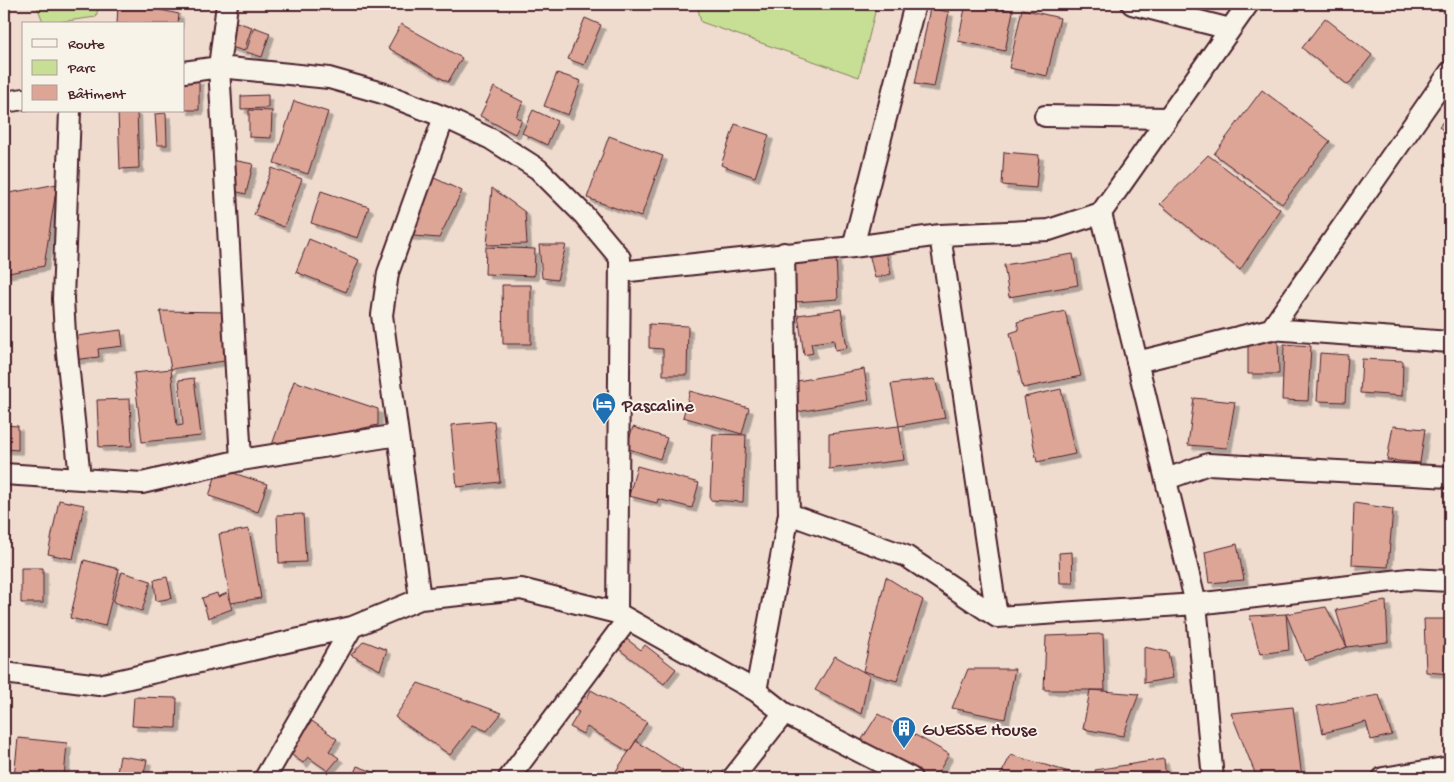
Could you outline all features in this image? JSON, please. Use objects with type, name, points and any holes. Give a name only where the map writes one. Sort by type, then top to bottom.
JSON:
[{"type":"street","points":[[227,4],[219,66],[241,460]]},
{"type":"street","points":[[853,248],[915,4]]},
{"type":"street","points":[[1132,4],[1230,29]]},
{"type":"street","points":[[620,272],[784,253],[853,248],[940,235],[1049,230],[1101,213],[1248,4]]},
{"type":"street","points":[[185,72],[219,66],[329,78],[382,93],[444,116],[491,139],[538,169],[584,215],[620,258],[622,616],[509,778]]},
{"type":"street","points":[[1272,329],[1450,72]]},
{"type":"street","points":[[4,102],[22,99]]},
{"type":"street","points":[[70,112],[63,299],[80,478]]},
{"type":"street","points":[[420,599],[382,316],[388,273],[444,116]]},
{"type":"street","points":[[1045,116],[1168,118]]},
{"type":"street","points":[[1101,213],[1168,479],[1196,604],[1213,778]]},
{"type":"street","points":[[940,235],[997,617]]},
{"type":"street","points":[[756,691],[788,514],[784,253]]},
{"type":"street","points":[[1137,362],[1272,329],[1450,342]]},
{"type":"street","points":[[4,474],[142,483],[241,460],[398,435]]},
{"type":"street","points":[[1168,479],[1208,464],[1450,477]]},
{"type":"street","points":[[788,514],[906,556],[997,617],[1196,604],[1410,579],[1450,581]]},
{"type":"street","points":[[4,673],[99,685],[352,627],[420,599],[521,590],[622,616],[756,691],[784,713],[910,778]]},
{"type":"street","points":[[265,778],[352,627]]},
{"type":"street","points":[[733,778],[784,713]]},
{"type":"street","points":[[1383,778],[1450,767]]},
{"type":"green space","points":[[36,4],[99,4],[96,17],[43,22]]},
{"type":"green space","points":[[697,4],[877,4],[859,77],[701,22]]},
{"type":"building","points":[[118,4],[133,4],[179,14],[178,22],[117,22]]},
{"type":"building","points":[[966,4],[980,4],[1013,11],[1005,51],[958,41]]},
{"type":"building","points":[[930,8],[949,12],[934,87],[915,84]]},
{"type":"building","points":[[1022,9],[1060,18],[1047,76],[1009,68]]},
{"type":"building","points":[[585,18],[601,25],[584,65],[568,59]]},
{"type":"building","points":[[1325,18],[1372,55],[1348,85],[1302,48]]},
{"type":"building","points":[[230,20],[252,27],[244,51],[222,44]]},
{"type":"building","points":[[401,24],[462,58],[448,82],[388,48]]},
{"type":"building","points":[[254,27],[270,33],[262,57],[246,52]]},
{"type":"building","points":[[557,73],[581,81],[568,115],[544,106]]},
{"type":"building","points":[[185,80],[199,80],[199,110],[185,110]]},
{"type":"building","points":[[494,87],[523,102],[516,117],[522,120],[515,134],[480,116]]},
{"type":"building","points":[[1262,90],[1330,141],[1282,204],[1214,154]]},
{"type":"building","points":[[268,95],[268,108],[241,109],[241,96]]},
{"type":"building","points":[[294,101],[328,112],[308,174],[274,163]]},
{"type":"building","points":[[249,110],[272,111],[271,138],[249,137]]},
{"type":"building","points":[[533,110],[557,121],[547,145],[522,133]]},
{"type":"building","points":[[1450,111],[1450,135],[1439,127]]},
{"type":"building","points":[[118,112],[137,112],[139,168],[120,169]]},
{"type":"building","points":[[166,113],[167,145],[157,145],[155,114]]},
{"type":"building","points":[[735,124],[769,135],[755,177],[721,165]]},
{"type":"building","points":[[609,136],[663,156],[641,217],[587,198]]},
{"type":"building","points":[[1004,152],[1039,155],[1036,188],[1002,185]]},
{"type":"building","points":[[1208,155],[1280,209],[1240,270],[1160,204]]},
{"type":"building","points":[[233,160],[253,164],[246,194],[226,189]]},
{"type":"building","points":[[272,168],[302,179],[284,227],[254,215]]},
{"type":"building","points":[[430,176],[462,191],[439,238],[401,235]]},
{"type":"building","points":[[57,184],[44,266],[4,274],[4,194]]},
{"type":"building","points":[[492,188],[525,212],[527,244],[487,245]]},
{"type":"building","points":[[321,191],[369,207],[358,238],[311,223]]},
{"type":"building","points":[[309,239],[359,260],[346,292],[296,272]]},
{"type":"building","points":[[539,245],[566,245],[557,280],[542,278]]},
{"type":"building","points":[[486,247],[535,249],[534,276],[485,274]]},
{"type":"building","points":[[885,249],[891,274],[875,278],[869,253]]},
{"type":"building","points":[[1073,254],[1078,285],[1009,297],[1004,265]]},
{"type":"building","points":[[836,257],[838,299],[795,302],[787,260]]},
{"type":"building","points":[[502,285],[531,285],[531,344],[503,344]]},
{"type":"building","points":[[841,309],[847,348],[835,350],[834,340],[811,343],[813,353],[804,355],[798,315]]},
{"type":"building","points":[[160,311],[227,312],[231,360],[171,369]]},
{"type":"building","points":[[1065,311],[1081,376],[1023,388],[1010,333],[1019,330],[1017,322]]},
{"type":"building","points":[[649,324],[688,326],[687,375],[663,375],[663,349],[649,348]]},
{"type":"building","points":[[121,330],[123,346],[98,349],[99,357],[72,360],[69,337]]},
{"type":"building","points":[[1248,341],[1278,341],[1279,374],[1248,374]]},
{"type":"building","points":[[1284,344],[1311,346],[1308,401],[1282,400]]},
{"type":"building","points":[[1320,353],[1348,355],[1345,402],[1317,401]]},
{"type":"building","points":[[1362,359],[1403,361],[1402,396],[1360,393]]},
{"type":"building","points":[[171,369],[177,426],[183,425],[179,380],[194,378],[201,436],[142,442],[134,373]]},
{"type":"building","points":[[864,369],[869,400],[797,412],[792,382]]},
{"type":"building","points":[[935,379],[945,418],[899,426],[891,384]]},
{"type":"building","points":[[294,381],[378,409],[378,425],[271,448]]},
{"type":"building","points":[[1061,389],[1075,454],[1037,462],[1024,397]]},
{"type":"building","points":[[690,391],[749,408],[742,434],[683,417]]},
{"type":"building","points":[[1194,398],[1235,402],[1227,448],[1188,445]]},
{"type":"building","points":[[130,399],[132,446],[99,447],[97,400]]},
{"type":"building","points":[[494,421],[500,482],[457,487],[451,425]]},
{"type":"building","points":[[4,425],[18,426],[18,450],[4,449]]},
{"type":"building","points":[[899,426],[904,460],[829,469],[829,434]]},
{"type":"building","points":[[1393,426],[1425,429],[1420,463],[1387,460]]},
{"type":"building","points":[[633,427],[667,438],[660,459],[626,448]]},
{"type":"building","points":[[713,434],[746,435],[743,502],[710,500]]},
{"type":"building","points":[[637,466],[699,483],[692,508],[658,499],[657,503],[629,496]]},
{"type":"building","points":[[218,468],[267,484],[258,512],[209,496]]},
{"type":"building","points":[[59,500],[84,505],[73,559],[48,554]]},
{"type":"building","points":[[1354,503],[1393,509],[1388,567],[1352,565]]},
{"type":"building","points":[[303,514],[306,562],[279,563],[277,515]]},
{"type":"building","points":[[249,529],[261,598],[231,603],[219,534]]},
{"type":"building","points":[[1237,544],[1244,580],[1209,583],[1205,552]]},
{"type":"building","points":[[1072,552],[1073,583],[1060,583],[1059,553]]},
{"type":"building","points":[[84,560],[119,569],[105,626],[70,618]]},
{"type":"building","points":[[21,568],[43,568],[43,603],[21,603]]},
{"type":"building","points":[[122,572],[151,581],[142,611],[113,602]]},
{"type":"building","points":[[167,577],[172,598],[156,601],[154,580]]},
{"type":"building","points":[[886,577],[923,600],[897,681],[863,671]]},
{"type":"building","points":[[217,593],[218,597],[227,593],[232,609],[208,618],[202,598]]},
{"type":"building","points":[[1386,601],[1388,642],[1347,647],[1336,610]]},
{"type":"building","points":[[1326,607],[1347,647],[1305,661],[1286,614]]},
{"type":"building","points":[[1286,614],[1289,650],[1260,654],[1250,616]]},
{"type":"building","points":[[1424,619],[1450,619],[1450,674],[1426,672]]},
{"type":"building","points":[[1103,634],[1105,690],[1044,690],[1046,636]]},
{"type":"building","points":[[624,637],[641,650],[645,645],[676,669],[664,684],[616,647]]},
{"type":"building","points":[[364,641],[387,650],[380,670],[351,655]]},
{"type":"building","points":[[1144,647],[1168,652],[1173,678],[1144,683]]},
{"type":"building","points":[[835,656],[869,675],[861,714],[815,690]]},
{"type":"building","points":[[968,669],[1015,669],[1005,719],[952,708]]},
{"type":"building","points":[[418,683],[502,713],[487,731],[473,725],[450,755],[395,717]]},
{"type":"building","points":[[591,690],[647,722],[629,752],[587,727],[583,734],[570,727],[579,712],[572,709],[581,694],[587,698]]},
{"type":"building","points":[[1090,690],[1139,694],[1123,736],[1083,729]]},
{"type":"building","points":[[1379,695],[1392,735],[1371,740],[1366,722],[1323,733],[1317,706]]},
{"type":"building","points":[[134,697],[177,698],[176,728],[132,726]]},
{"type":"building","points":[[1293,707],[1302,778],[1257,778],[1231,713]]},
{"type":"building","name":"GUESSE House","points":[[878,714],[949,754],[935,778],[920,778],[859,744]]},
{"type":"building","points":[[312,721],[337,739],[329,751],[339,758],[328,771],[308,757],[303,763],[289,753]]},
{"type":"building","points":[[18,738],[67,743],[64,778],[14,778]]},
{"type":"building","points":[[636,741],[683,771],[678,778],[627,778],[616,771]]},
{"type":"building","points":[[1011,755],[1076,774],[1073,778],[999,778]]},
{"type":"building","points":[[120,756],[147,760],[143,778],[116,778]]},
{"type":"building","points":[[1164,759],[1166,778],[1097,778],[1095,770]]},
{"type":"building","points":[[357,766],[390,778],[352,778]]},
{"type":"place","name":"Pascaline","points":[[604,425]]},
{"type":"place","name":"GUESSE House","points":[[904,749]]}]
